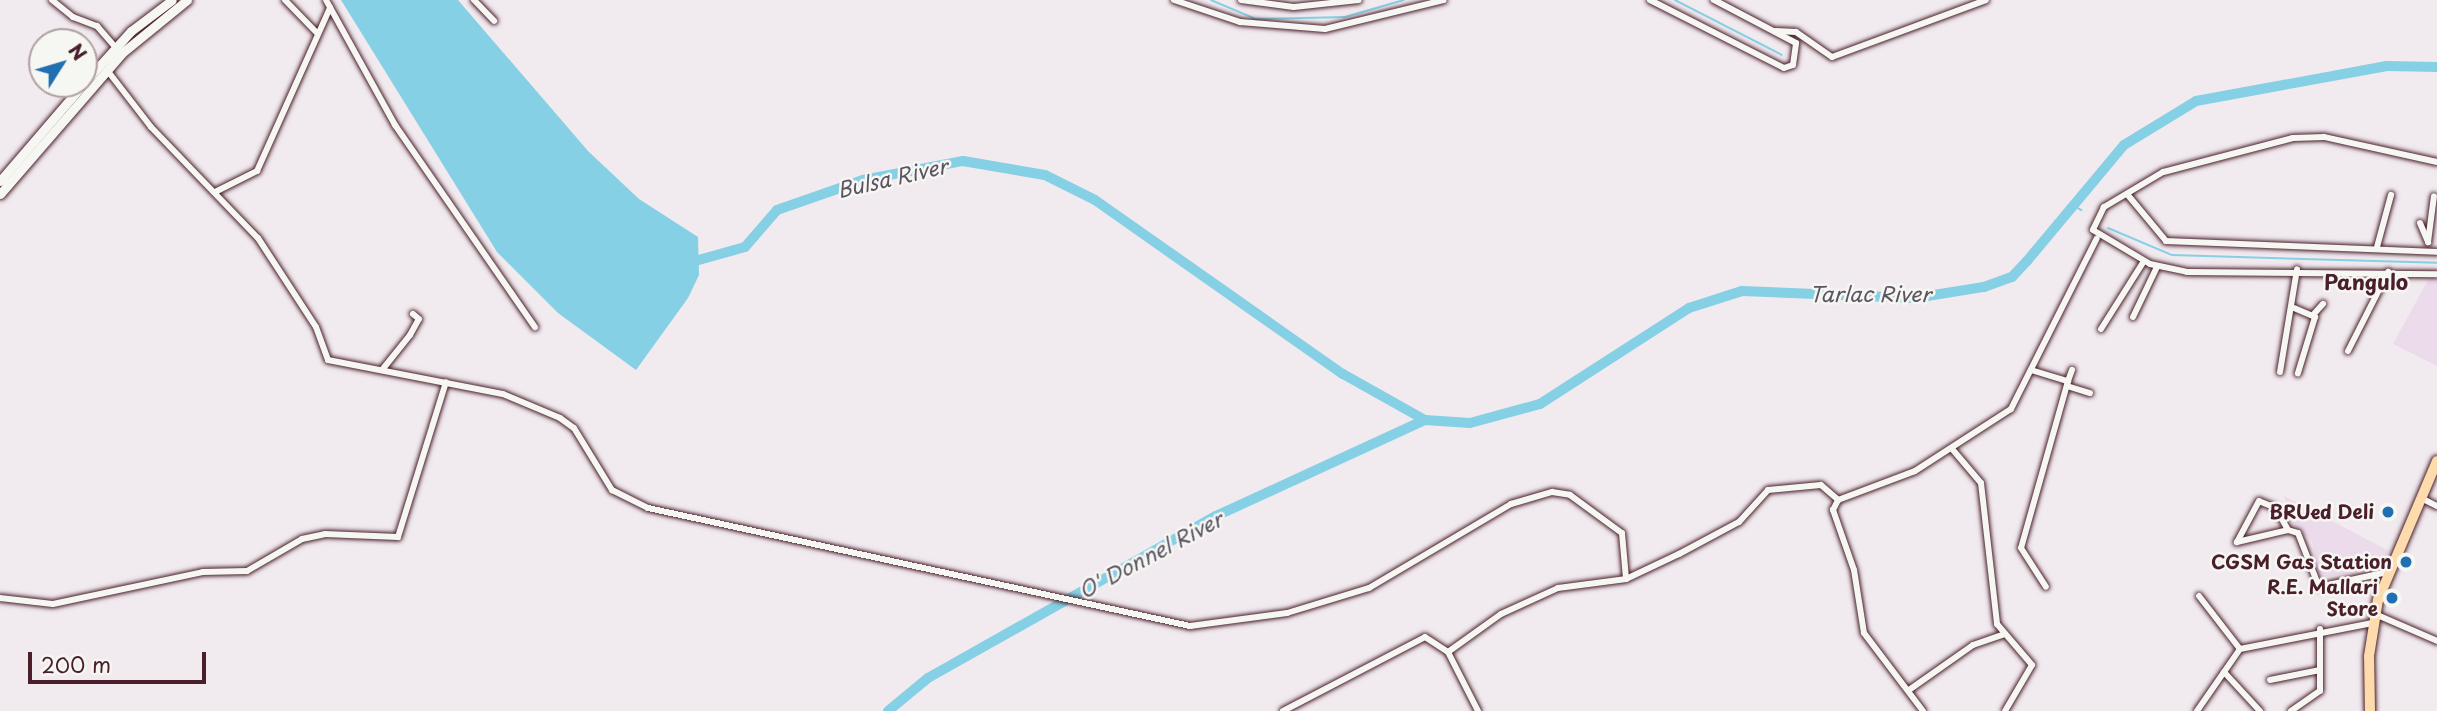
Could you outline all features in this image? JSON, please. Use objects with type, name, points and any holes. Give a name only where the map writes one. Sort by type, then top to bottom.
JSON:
[{"type":"highway","points":[[2370,711],[2374,618],[2387,572],[2437,461]]},
{"type":"main road","points":[[0,194],[118,50],[172,0]]},
{"type":"main road","points":[[118,50],[187,0]]},
{"type":"main road","points":[[98,72],[104,67]]},
{"type":"main road","points":[[0,181],[72,98]]},
{"type":"street","points":[[52,0],[97,26],[118,50]]},
{"type":"street","points":[[285,0],[317,33]]},
{"type":"street","points":[[326,0],[400,134],[535,327]]},
{"type":"street","points":[[474,0],[494,21]]},
{"type":"street","points":[[1174,0],[1240,22],[1325,29],[1385,19],[1444,0]]},
{"type":"street","points":[[1241,0],[1314,6],[1359,0]]},
{"type":"street","points":[[1654,1],[1787,68],[1800,49],[1776,31],[1714,0]]},
{"type":"street","points":[[1776,31],[1796,32],[1832,58],[1986,0]]},
{"type":"street","points":[[217,191],[257,171],[330,8]]},
{"type":"street","points":[[104,67],[151,127],[217,191],[265,249],[316,327],[328,360],[503,394],[568,422],[612,490],[648,508],[1190,626],[1287,612],[1369,588],[1534,494],[1570,495],[1614,525],[1626,540],[1626,579]]},
{"type":"street","points":[[1838,500],[1953,450],[2011,409],[2097,238],[2094,224],[2104,208],[2170,169],[2292,138],[2324,137],[2437,162]]},
{"type":"street","points":[[2127,194],[2166,241],[2377,247],[2437,252]]},
{"type":"street","points":[[2377,247],[2391,195]]},
{"type":"street","points":[[2428,251],[2434,196]]},
{"type":"street","points":[[2420,223],[2428,242]]},
{"type":"street","points":[[2097,238],[2157,267],[2437,274]]},
{"type":"street","points":[[2101,329],[2144,261]]},
{"type":"street","points":[[2133,317],[2157,267]]},
{"type":"street","points":[[2280,372],[2294,308],[2297,270]]},
{"type":"street","points":[[2348,351],[2388,272]]},
{"type":"street","points":[[2298,373],[2313,315],[2323,304]]},
{"type":"street","points":[[2294,308],[2313,315]]},
{"type":"street","points":[[382,370],[410,335],[419,319],[413,314]]},
{"type":"street","points":[[2031,370],[2090,393]]},
{"type":"street","points":[[2046,587],[2021,548],[2071,370]]},
{"type":"street","points":[[0,598],[52,604],[203,572],[247,571],[302,539],[325,534],[398,537],[446,382]]},
{"type":"street","points":[[1953,450],[1981,483],[1997,624],[2032,665],[2005,711]]},
{"type":"street","points":[[1448,652],[1501,614],[1558,588],[1626,579],[1739,522],[1768,490],[1821,485],[1838,500]]},
{"type":"street","points":[[2421,498],[2437,506]]},
{"type":"street","points":[[1838,500],[1834,519],[1854,570],[1864,633],[1923,711]]},
{"type":"street","points":[[2288,530],[2237,542],[2259,501],[2276,508],[2288,530],[2305,539],[2316,586],[2387,572]]},
{"type":"street","points":[[2199,596],[2240,649]]},
{"type":"street","points":[[2197,711],[2240,649],[2374,618],[2437,641]]},
{"type":"street","points":[[2291,711],[2318,694],[2320,629]]},
{"type":"street","points":[[1909,690],[1973,645],[2005,634]]},
{"type":"street","points":[[1283,711],[1417,639],[1436,640],[1448,652],[1478,711]]},
{"type":"street","points":[[2270,680],[2320,670]]},
{"type":"street","points":[[2224,672],[2260,711]]},
{"type":"shaded area","points":[[2429,278],[2437,279],[2437,366],[2393,344]]},
{"type":"shaded area","points":[[2284,496],[2389,551],[2380,568],[2319,578],[2312,541],[2291,522]]},
{"type":"water","points":[[341,0],[458,0],[588,151],[639,199],[698,237],[699,275],[688,298],[636,370],[558,313],[497,252]]},
{"type":"waterway","points":[[1211,0],[1256,19],[1345,17],[1404,0]]},
{"type":"waterway","points":[[1675,0],[1782,55]]},
{"type":"waterway","name":"Tarlac River","points":[[888,711],[928,678],[1216,516],[1425,420],[1470,423],[1540,404],[1689,308],[1742,291],[1915,298],[1984,287],[2012,277],[2124,145],[2196,101],[2387,66],[2437,67]]},
{"type":"waterway","name":"Bulsa River","points":[[688,263],[745,247],[777,210],[863,180],[963,161],[1045,175],[1095,200],[1343,374],[1425,420]]},
{"type":"waterway","name":"Tarlac River","points":[[2071,204],[2081,210]]},
{"type":"waterway","points":[[2108,228],[2172,255],[2437,263]]},
{"type":"place","name":"BRUed Deli","points":[[2388,512]]},
{"type":"place","name":"CGSM Gas Station","points":[[2406,562]]},
{"type":"place","name":"R.E. Mallari Store","points":[[2392,598]]},
{"type":"district","name":"Pangulo","points":[[2366,281]]},
{"type":"water label","name":"O' Donnel River","points":[[1150,554]]}]
